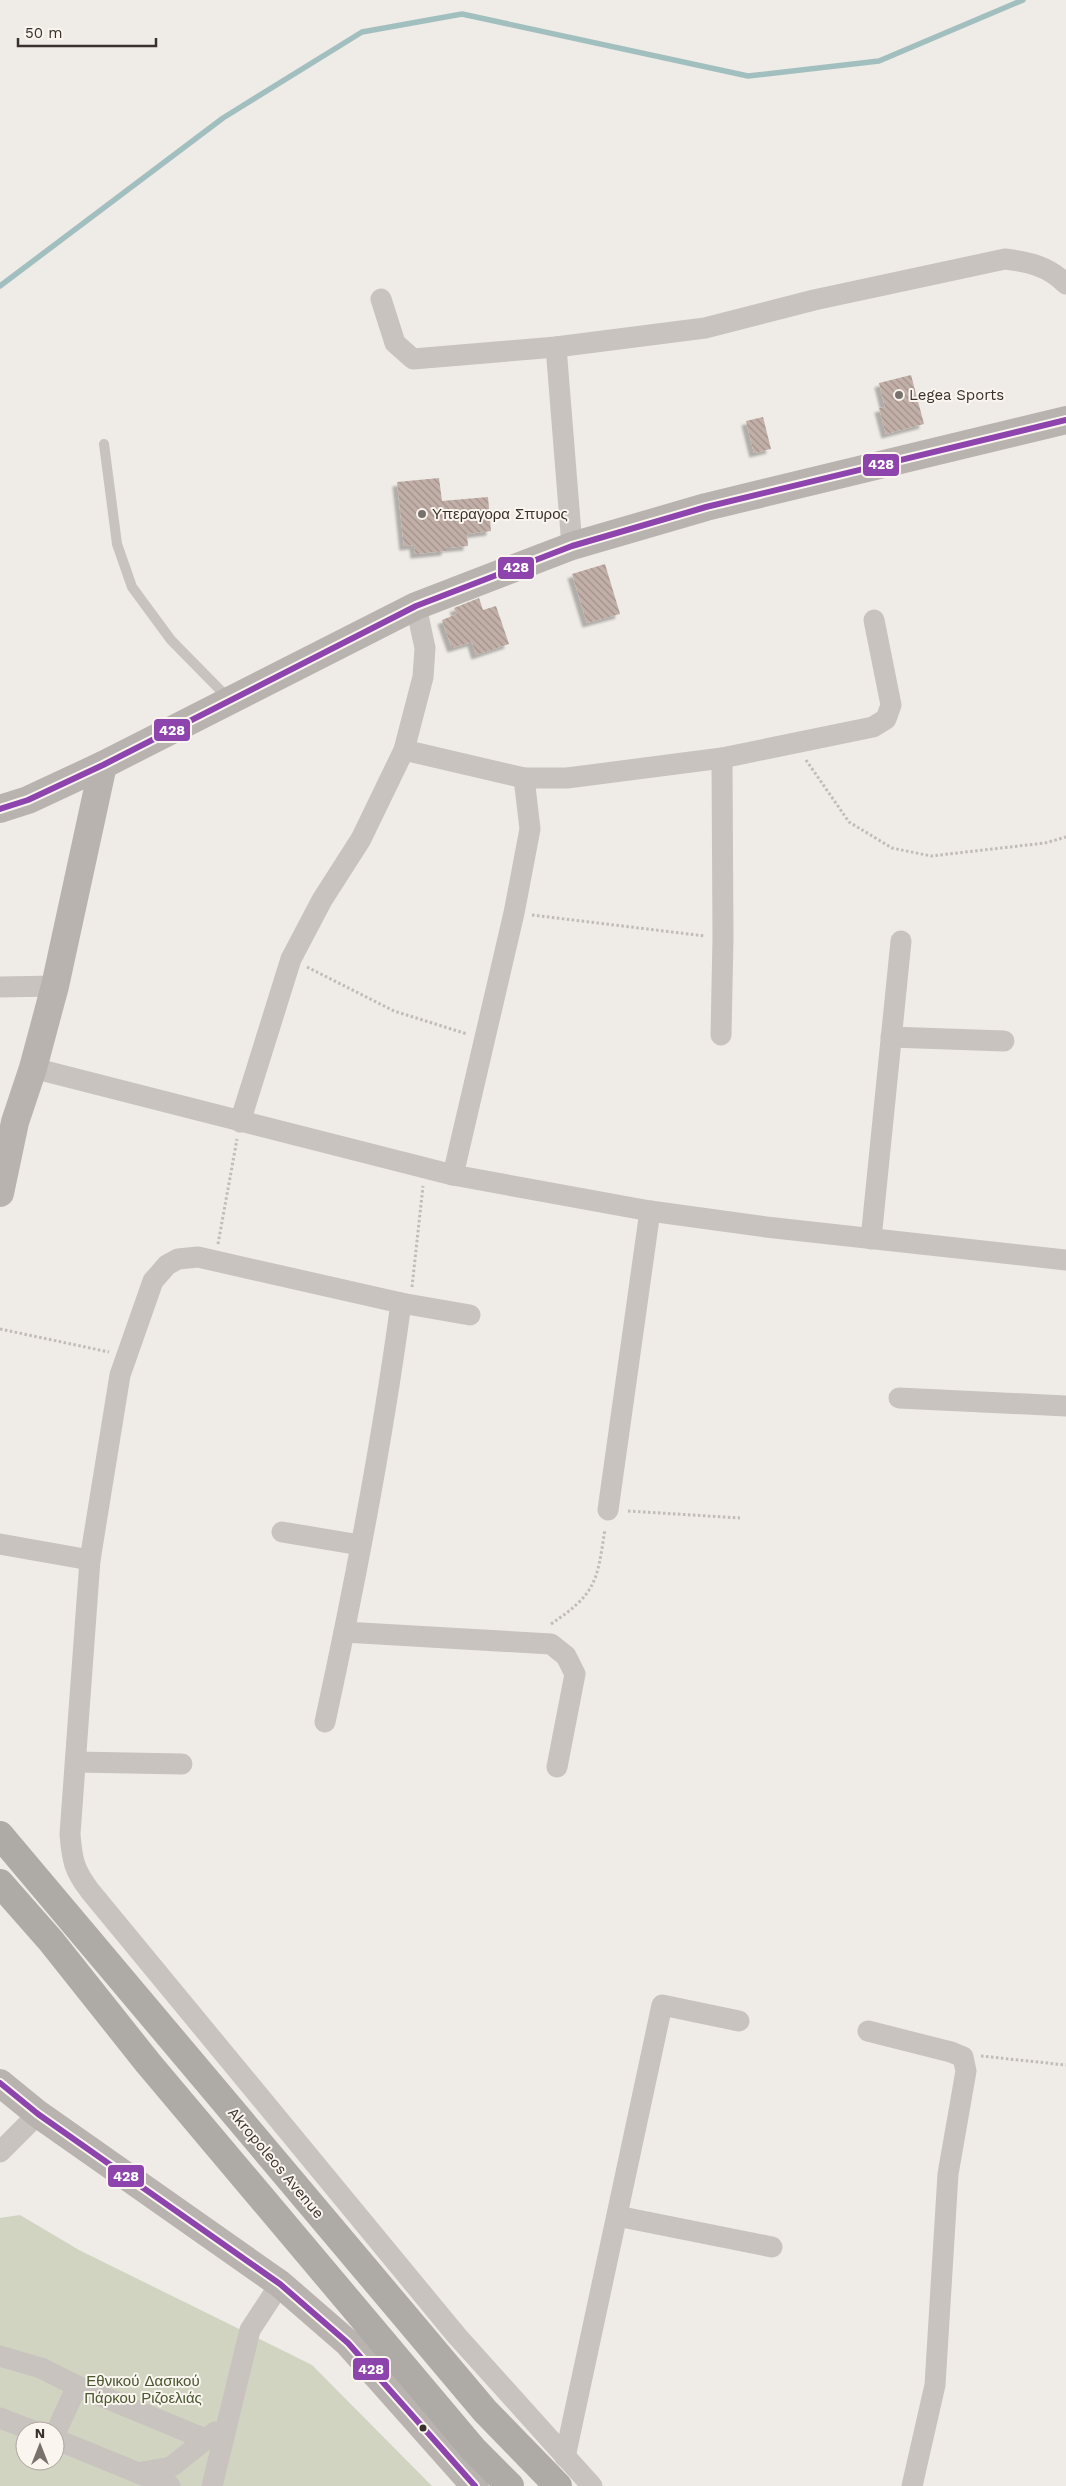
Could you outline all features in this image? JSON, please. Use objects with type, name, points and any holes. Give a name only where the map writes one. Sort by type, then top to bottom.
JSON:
[{"type":"highway","name":"Akropoleos Avenue","points":[[0,1835],[484,2411],[558,2486]]},
{"type":"highway","points":[[0,1883],[51,1941],[148,2063],[468,2443],[510,2486]]},
{"type":"main road","points":[[0,809],[28,800],[103,765],[416,606],[572,546],[706,507],[1066,420]]},
{"type":"main road","points":[[0,1193],[15,1122],[33,1068],[55,986],[103,765]]},
{"type":"main road","points":[[0,2083],[38,2114],[280,2284],[348,2343],[475,2486]]},
{"type":"street","points":[[381,299],[395,343],[413,359],[556,347],[705,328],[814,300],[1005,259],[1031,262],[1050,270],[1066,284]]},
{"type":"street","points":[[556,347],[572,546]]},
{"type":"street","points":[[240,1122],[291,959],[322,900],[361,839],[404,750],[423,677],[425,648],[416,606]]},
{"type":"street","points":[[404,750],[524,778],[567,778],[722,758],[873,727],[886,720],[891,705],[874,620]]},
{"type":"street","points":[[721,1035],[723,938],[722,758]]},
{"type":"street","points":[[452,1175],[514,913],[530,829],[524,778]]},
{"type":"street","points":[[871,1239],[901,941]]},
{"type":"street","points":[[0,987],[55,986]]},
{"type":"street","points":[[891,1037],[1004,1041]]},
{"type":"street","points":[[33,1068],[452,1175],[650,1211],[871,1239],[1066,1260]]},
{"type":"street","points":[[608,1510],[650,1211]]},
{"type":"street","points":[[470,1315],[405,1304],[198,1258],[178,1259],[167,1265],[154,1281],[120,1375],[90,1560],[70,1834],[72,1858],[76,1873],[456,2336],[592,2486]]},
{"type":"street","points":[[325,1722],[344,1632],[405,1304]]},
{"type":"street","points":[[899,1398],[1066,1406]]},
{"type":"street","points":[[282,1532],[360,1545]]},
{"type":"street","points":[[0,1544],[90,1560]]},
{"type":"street","points":[[344,1632],[551,1644],[566,1656],[575,1674],[557,1767]]},
{"type":"street","points":[[76,1762],[182,1764]]},
{"type":"street","points":[[566,2457],[662,2005],[739,2022]]},
{"type":"street","points":[[868,2031],[952,2052],[963,2057],[966,2071],[948,2174],[935,2385],[912,2486]]},
{"type":"street","points":[[0,2152],[38,2114]]},
{"type":"street","points":[[617,2216],[772,2247]]},
{"type":"street","points":[[212,2486],[250,2330],[280,2284]]},
{"type":"street","points":[[0,2356],[40,2368],[77,2386],[205,2439]]},
{"type":"street","points":[[61,2421],[77,2386]]},
{"type":"street","points":[[0,2418],[15,2424]]},
{"type":"street","points":[[138,2473],[171,2467],[227,2423]]},
{"type":"street","points":[[65,2443],[170,2486]]},
{"type":"lane","points":[[104,444],[117,544],[132,587],[171,640],[230,700]]},
{"type":"path","points":[[795,743],[849,822],[892,848],[930,856],[1046,844],[1066,838]]},
{"type":"path","points":[[514,913],[723,938]]},
{"type":"path","points":[[291,959],[394,1011],[484,1040]]},
{"type":"path","points":[[215,1262],[240,1122]]},
{"type":"path","points":[[405,1304],[425,1169]]},
{"type":"path","points":[[0,1329],[126,1356]]},
{"type":"path","points":[[526,1642],[580,1603],[592,1586],[599,1572],[608,1510],[740,1518]]},
{"type":"path","points":[[963,2057],[989,2055],[1066,2065]]},
{"type":"green space","name":"Εθνικού Δασικού Πάρκου Ριζοελιάς","points":[[20,2215],[79,2250],[312,2365],[432,2486],[0,2486],[0,2218]]},
{"type":"building","name":"Legea Sports","points":[[911,375],[924,424],[886,434],[879,408],[885,407],[879,383]]},
{"type":"building","points":[[763,417],[771,449],[754,453],[746,421]]},
{"type":"building","name":"Υπεραγορα Σπυρος","points":[[439,478],[442,501],[488,497],[491,531],[467,534],[468,546],[446,548],[446,551],[415,554],[414,545],[404,546],[397,482]]},
{"type":"building","points":[[605,564],[620,614],[587,623],[572,574]]},
{"type":"building","points":[[479,598],[483,610],[496,606],[509,644],[476,655],[472,642],[452,648],[442,620],[457,614],[454,608]]},
{"type":"waterway","points":[[0,286],[223,118],[362,32],[462,14],[748,76],[879,61],[1023,0]]},
{"type":"transit line","name":"428","points":[[0,809],[28,800],[103,765],[416,606],[572,546],[706,507],[1066,420]]},
{"type":"transit line","name":"428","points":[[0,2083],[38,2114],[280,2284],[348,2343],[475,2486]]},
{"type":"place","name":"Legea Sports","points":[[899,395]]},
{"type":"place","name":"Υπεραγορα Σπυρος","points":[[422,514]]}]
